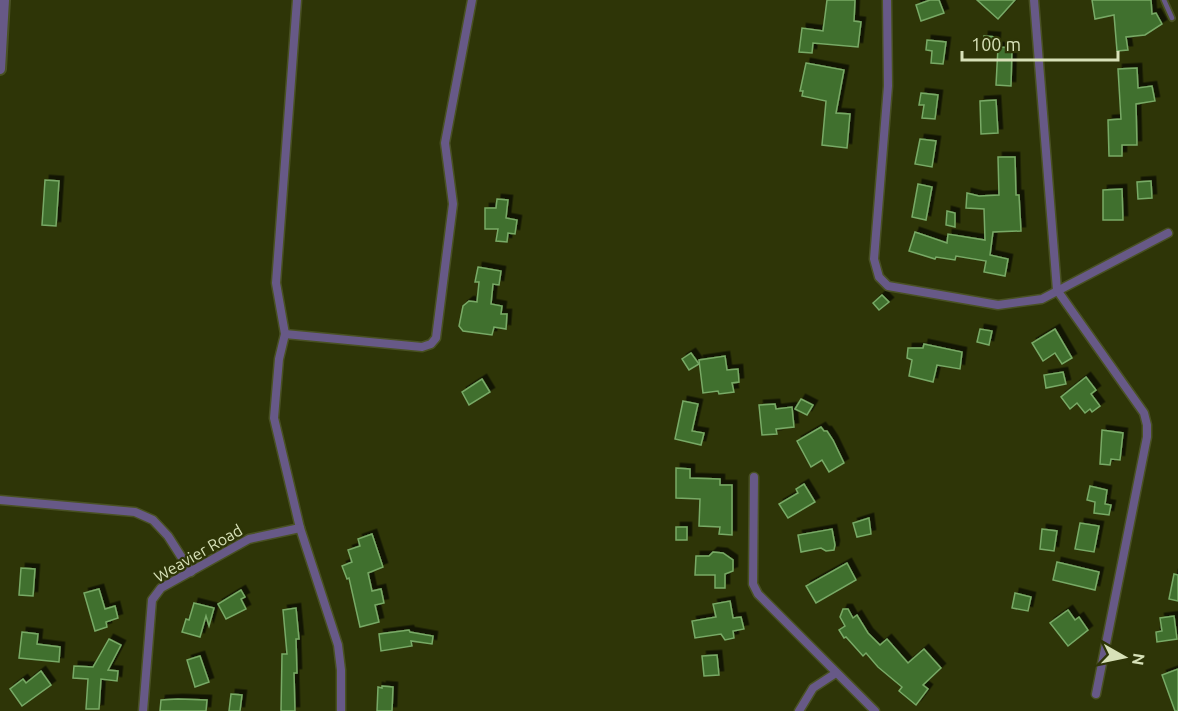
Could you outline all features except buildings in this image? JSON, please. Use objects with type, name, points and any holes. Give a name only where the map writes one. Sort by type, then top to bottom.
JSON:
[{"type":"street","points":[[0,69],[4,0]]},
{"type":"street","points":[[297,0],[276,283],[285,334],[279,359],[274,418],[300,528],[338,645],[341,670],[341,711]]},
{"type":"street","points":[[285,334],[422,347],[431,344],[436,338],[453,204],[445,143],[472,0]]},
{"type":"street","points":[[887,0],[888,86],[874,251],[875,268],[879,277],[888,286],[998,305],[1042,299],[1168,233]]},
{"type":"street","points":[[1034,0],[1058,290],[1144,413],[1147,425],[1147,437],[1096,694]]},
{"type":"street","points":[[754,477],[753,584],[758,594],[875,711]]},
{"type":"street","points":[[0,500],[135,512],[153,520],[168,536],[190,572]]},
{"type":"street","name":"Weavier Road","points":[[143,711],[152,600],[161,588],[249,539],[300,528]]},
{"type":"street","points":[[799,711],[813,688],[836,673]]},
{"type":"lane","points":[[1164,0],[1172,18]]}]
